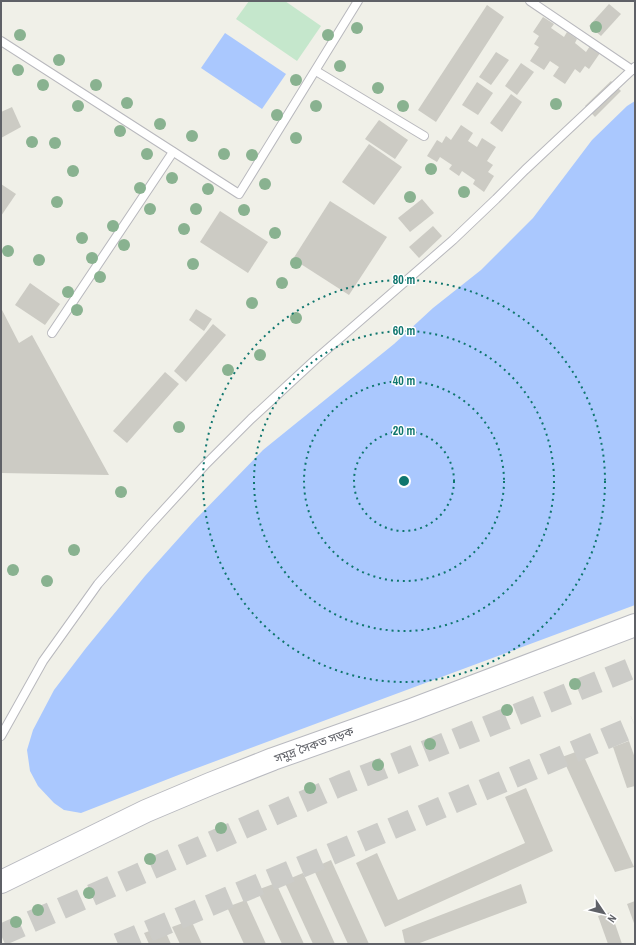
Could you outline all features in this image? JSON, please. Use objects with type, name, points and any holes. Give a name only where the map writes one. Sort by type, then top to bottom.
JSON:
[{"type":"main road","name":"সমুদ্র সৈকত সড়ক","points":[[1,882],[146,811],[210,784],[273,759],[418,707],[635,625]]},
{"type":"lane","points":[[1,41],[239,194],[358,1]]},
{"type":"lane","points":[[1,736],[43,661],[98,584],[205,465],[251,419],[316,359],[453,240],[525,170],[634,69],[530,1]]},
{"type":"lane","points":[[316,70],[424,136]]},
{"type":"lane","points":[[52,333],[173,152]]},
{"type":"green space","points":[[249,1],[285,1],[321,26],[297,61],[236,19]]},
{"type":"water","points":[[225,33],[286,74],[262,109],[201,68]]},
{"type":"water","points":[[635,101],[635,605],[181,774],[81,813],[64,810],[54,803],[38,786],[30,771],[27,750],[33,730],[54,690],[145,576],[196,519],[263,450],[394,344],[433,308],[481,270],[533,218],[592,140],[627,106]]},
{"type":"building","points":[[609,4],[621,14],[601,36],[589,26]]},
{"type":"building","points":[[487,5],[504,17],[436,122],[418,110]]},
{"type":"building","points":[[543,17],[554,24],[551,28],[564,37],[567,32],[577,39],[575,43],[586,52],[590,46],[600,53],[589,69],[585,66],[580,73],[575,69],[565,84],[553,76],[559,67],[550,61],[544,70],[530,61],[539,47],[534,44],[539,36],[533,32]]},
{"type":"building","points":[[496,52],[509,60],[491,85],[479,77]]},
{"type":"building","points":[[521,63],[534,72],[517,95],[505,86]]},
{"type":"building","points":[[611,81],[621,91],[595,117],[585,106]]},
{"type":"building","points":[[477,82],[493,93],[478,115],[462,105]]},
{"type":"building","points":[[511,94],[522,102],[502,132],[490,123]]},
{"type":"building","points":[[12,107],[21,127],[1,138],[1,112]]},
{"type":"building","points":[[379,120],[408,140],[395,159],[365,139]]},
{"type":"building","points":[[461,125],[473,133],[468,141],[477,147],[482,138],[496,147],[487,161],[493,165],[488,172],[494,176],[484,192],[473,184],[475,180],[462,171],[459,176],[449,169],[452,165],[440,157],[437,162],[427,156],[437,140],[442,143],[446,136],[451,140]]},
{"type":"building","points":[[369,144],[402,167],[374,205],[342,182]]},
{"type":"building","points":[[1,184],[16,194],[1,216]]},
{"type":"building","points":[[422,199],[434,213],[410,232],[398,218]]},
{"type":"building","points":[[330,201],[387,237],[349,295],[293,259]]},
{"type":"building","points":[[220,211],[268,242],[248,273],[200,242]]},
{"type":"building","points":[[433,226],[442,236],[419,258],[409,247]]},
{"type":"building","points":[[30,283],[60,304],[45,325],[15,305]]},
{"type":"building","points":[[1,308],[19,343],[32,335],[109,475],[1,473]]},
{"type":"building","points":[[196,309],[212,319],[204,331],[189,320]]},
{"type":"building","points":[[213,324],[226,335],[186,382],[174,371]]},
{"type":"building","points":[[165,372],[179,384],[127,443],[113,431]]},
{"type":"building","points":[[629,741],[635,758],[635,786],[627,788],[613,747]]},
{"type":"building","points":[[581,750],[634,867],[615,872],[562,757]]},
{"type":"building","points":[[526,788],[553,851],[385,927],[356,863],[377,853],[398,900],[525,843],[505,797]]},
{"type":"building","points":[[331,860],[369,944],[348,944],[313,868]]},
{"type":"building","points":[[303,873],[335,944],[313,944],[284,881]]},
{"type":"building","points":[[276,883],[304,944],[282,944],[257,890]]},
{"type":"building","points":[[521,884],[527,903],[417,944],[405,944],[402,930]]},
{"type":"building","points":[[246,900],[266,944],[244,944],[227,907]]},
{"type":"building","points":[[635,901],[635,926],[627,904]]},
{"type":"building","points":[[611,912],[622,944],[608,944],[598,916]]},
{"type":"building","points":[[191,920],[202,944],[180,944],[172,927]]},
{"type":"building","points":[[163,926],[171,944],[149,944],[144,933]]},
{"type":"tunnel","points":[[1,935],[339,786],[635,667]]},
{"type":"tunnel","points":[[118,944],[635,726]]}]
